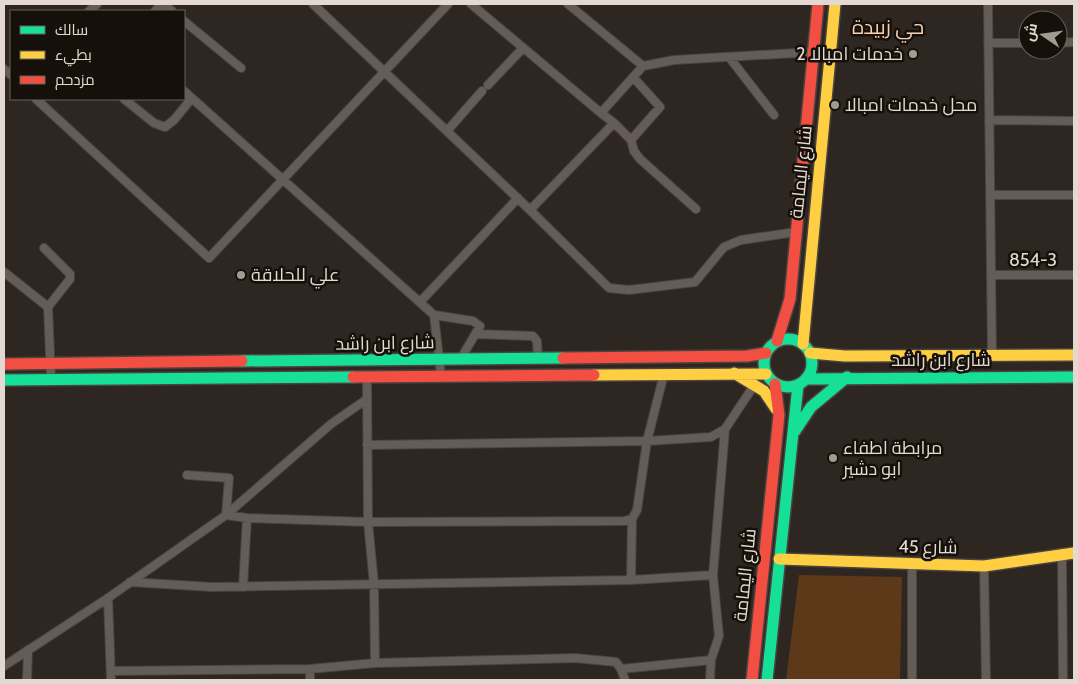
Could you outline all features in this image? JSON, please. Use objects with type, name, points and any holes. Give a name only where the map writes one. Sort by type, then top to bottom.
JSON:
[{"type":"main road","name":"شارع اليمامة","points":[[778,341],[790,299],[818,4]]},
{"type":"main road","name":"شارع اليمامة","points":[[807,348],[806,300],[835,4]]},
{"type":"main road","points":[[794,340],[807,348],[812,363],[803,382],[786,388],[775,384],[766,374],[764,363],[766,352],[778,341],[794,340]]},
{"type":"main road","name":"شارع ابن راشد","points":[[807,348],[845,356],[1074,356]]},
{"type":"main road","name":"شارع ابن راشد","points":[[4,364],[747,356],[766,352]]},
{"type":"main road","points":[[733,373],[755,384],[771,398],[779,415]]},
{"type":"main road","name":"شارع ابن راشد","points":[[4,380],[766,374]]},
{"type":"main road","points":[[791,442],[796,429],[807,412],[848,377]]},
{"type":"main road","name":"شارع ابن راشد","points":[[803,382],[848,377],[1074,377]]},
{"type":"main road","name":"شارع اليمامة","points":[[767,680],[791,442],[803,382]]},
{"type":"main road","name":"شارع اليمامة","points":[[752,680],[779,415],[775,384]]},
{"type":"main road","name":"شارع 45","points":[[779,560],[984,566],[1074,553]]},
{"type":"street","points":[[313,4],[518,198],[609,288],[628,290],[695,282],[724,247],[741,240],[796,232]]},
{"type":"street","points":[[37,100],[209,258],[285,180],[448,4]]},
{"type":"street","points":[[471,4],[614,123],[631,140],[634,151],[640,159],[696,208]]},
{"type":"street","points":[[568,4],[643,66]]},
{"type":"street","points":[[988,4],[992,356]]},
{"type":"street","points":[[185,22],[241,68]]},
{"type":"street","points":[[988,43],[1018,43]]},
{"type":"street","points":[[488,85],[523,48]]},
{"type":"street","points":[[601,112],[643,66],[674,60],[813,52]]},
{"type":"street","points":[[729,57],[774,114]]},
{"type":"street","points":[[631,140],[660,107],[633,78]]},
{"type":"street","points":[[185,92],[434,315],[477,323],[480,326],[460,360]]},
{"type":"street","points":[[446,131],[482,92]]},
{"type":"street","points":[[125,100],[154,122],[165,127],[170,125],[192,98]]},
{"type":"street","points":[[989,120],[1074,120]]},
{"type":"street","points":[[530,210],[614,123]]},
{"type":"street","points":[[991,195],[1074,195]]},
{"type":"street","points":[[420,302],[518,198]]},
{"type":"street","points":[[44,248],[70,274],[70,279],[48,307],[51,379]]},
{"type":"street","points":[[4,272],[48,307]]},
{"type":"street","name":"854-3","points":[[991,275],[1074,275]]},
{"type":"street","points":[[434,315],[441,376]]},
{"type":"street","points":[[476,334],[533,336],[538,341],[538,358]]},
{"type":"street","points":[[631,580],[632,519],[637,510],[647,441],[664,374]]},
{"type":"street","points":[[367,378],[368,522],[374,584],[375,663]]},
{"type":"street","points":[[367,444],[647,441],[711,437],[725,429],[755,384]]},
{"type":"street","points":[[4,666],[108,598],[226,515],[331,424],[367,399]]},
{"type":"street","points":[[710,680],[710,660],[719,636],[713,575],[725,429]]},
{"type":"street","points":[[187,475],[231,479],[226,515]]},
{"type":"street","points":[[226,515],[247,518],[368,522],[624,521],[632,519]]},
{"type":"street","points":[[243,587],[247,518]]},
{"type":"street","points":[[1062,556],[1063,680]]},
{"type":"street","points":[[912,564],[912,680]]},
{"type":"street","points":[[984,566],[986,680]]},
{"type":"street","points":[[130,582],[243,587],[631,580],[713,575]]},
{"type":"street","points":[[108,598],[112,680]]},
{"type":"street","points":[[28,650],[28,680]]},
{"type":"street","points":[[111,671],[310,669],[375,663],[575,658],[616,662],[625,680]]},
{"type":"street","points":[[621,669],[710,660]]},
{"type":"street","points":[[310,669],[310,680]]},
{"type":"shaded area","points":[[799,575],[902,577],[900,680],[786,680]]},
{"type":"traffic: fast","points":[[783,339],[793,339],[805,346],[812,358],[812,363],[812,368],[805,380],[793,387],[783,387],[775,383],[768,376],[764,368],[764,358],[768,350],[775,343],[783,339]]},
{"type":"traffic: fast","points":[[242,361],[563,358]]},
{"type":"traffic: fast","points":[[4,380],[353,377]]},
{"type":"traffic: fast","points":[[795,431],[811,407],[847,377]]},
{"type":"traffic: fast","points":[[807,379],[1074,377]]},
{"type":"traffic: fast","points":[[767,680],[798,385]]},
{"type":"traffic: slow","points":[[803,344],[835,4]]},
{"type":"traffic: slow","points":[[810,353],[845,356],[1074,355]]},
{"type":"traffic: slow","points":[[734,373],[764,391],[776,409]]},
{"type":"traffic: slow","points":[[594,375],[766,374]]},
{"type":"traffic: slow","points":[[779,559],[984,566],[1074,553]]},
{"type":"traffic: jam","points":[[777,341],[790,299],[818,4]]},
{"type":"traffic: jam","points":[[563,358],[747,356],[766,353]]},
{"type":"traffic: jam","points":[[4,364],[242,361]]},
{"type":"traffic: jam","points":[[353,377],[594,375]]},
{"type":"traffic: jam","points":[[752,680],[779,415],[775,384]]},
{"type":"place","name":"خدمات امبالا 2","points":[[913,54]]},
{"type":"place","name":"محل خدمات امبالا","points":[[835,105]]},
{"type":"place","name":"علي للحلاقة","points":[[241,275]]},
{"type":"place","name":"مرابطة اطفاء ابو دشير","points":[[833,458]]},
{"type":"district","name":"حي زبيدة","points":[[888,27]]}]
